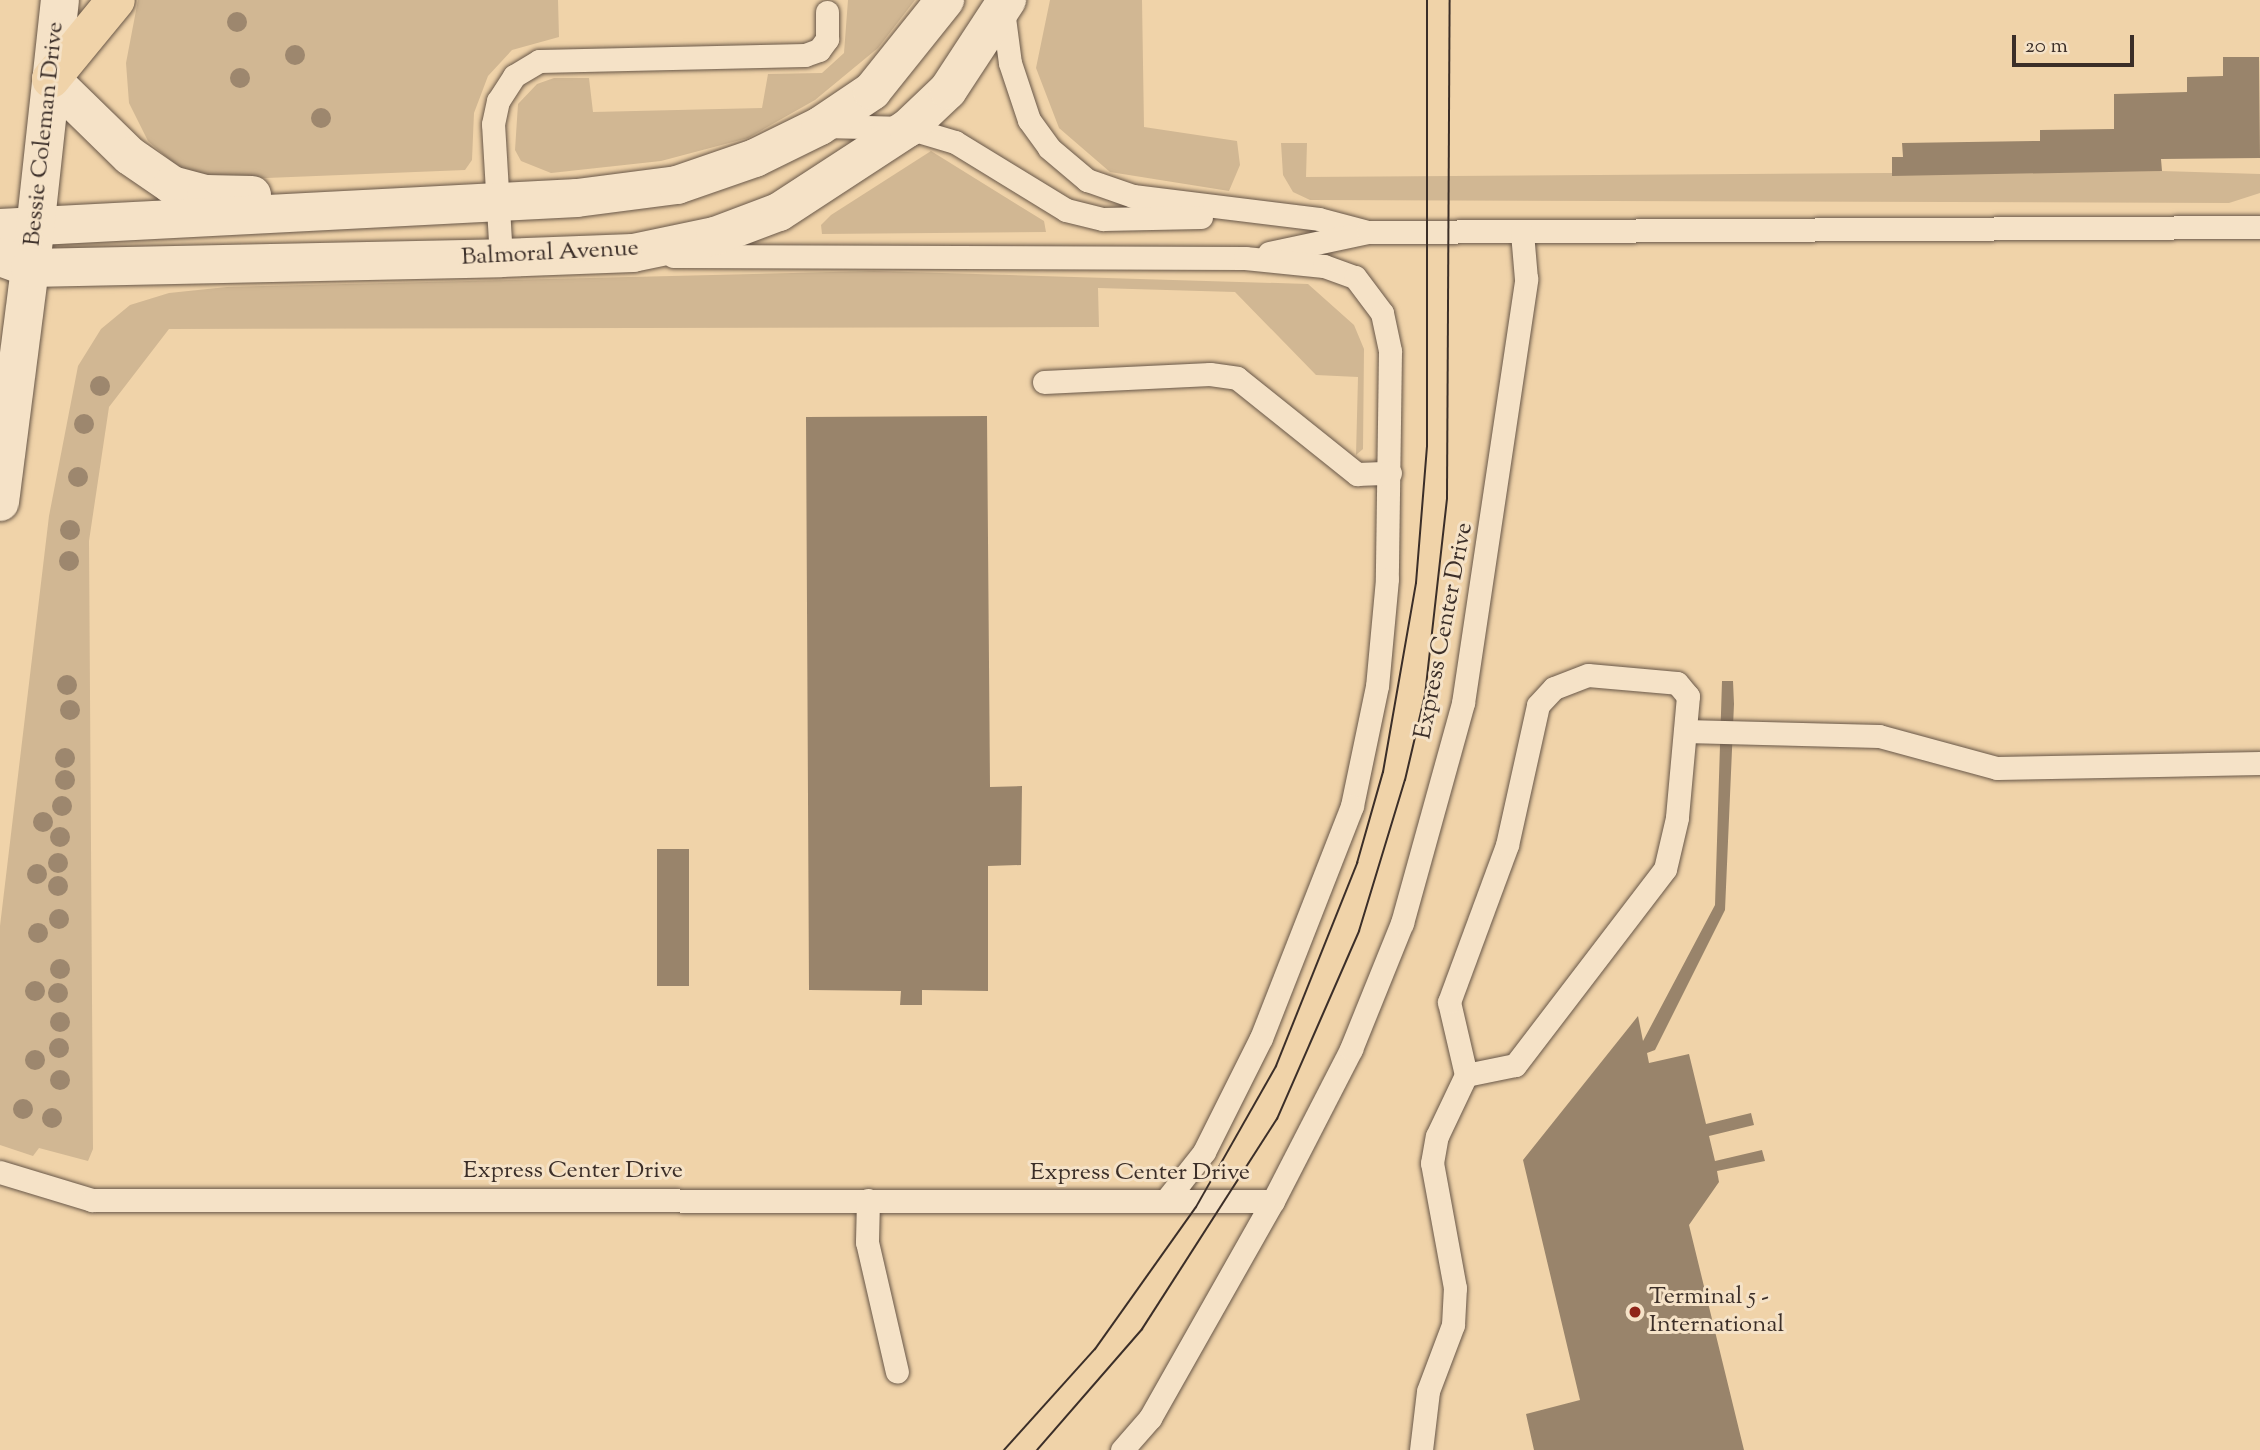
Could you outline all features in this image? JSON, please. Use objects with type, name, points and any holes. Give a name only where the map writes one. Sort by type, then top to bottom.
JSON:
[{"type":"highway","points":[[51,79],[116,0]]},
{"type":"street","name":"Bessie Coleman Drive","points":[[0,502],[18,226],[51,79],[61,0]]},
{"type":"street","points":[[18,226],[255,218],[298,210],[498,202],[677,185],[755,158],[820,126],[872,91],[944,0]]},
{"type":"street","name":"Balmoral Avenue","points":[[15,262],[501,258],[633,253],[715,236],[779,212],[908,128],[948,90],[1005,5]]},
{"type":"street","points":[[51,79],[146,170],[172,185],[206,194],[256,195],[298,210]]},
{"type":"lane","points":[[1005,5],[1010,63],[1029,120],[1049,148],[1087,180],[1133,196],[1256,215]]},
{"type":"lane","points":[[501,258],[492,124],[498,101],[514,76],[540,61],[805,55],[819,50],[827,39],[827,12]]},
{"type":"lane","points":[[820,126],[908,128],[955,142],[1066,210],[1103,219],[1256,215],[1319,219],[1368,232]]},
{"type":"lane","points":[[1245,258],[1368,232],[2260,227]]},
{"type":"lane","name":"Express Center Drive","points":[[0,1172],[92,1200],[1273,1201],[1351,1049],[1402,923],[1463,703],[1526,279],[1522,232]]},
{"type":"lane","points":[[633,253],[747,260],[1245,258],[1325,266],[1355,277],[1382,313],[1390,351],[1390,473],[1377,686],[1352,807],[1261,1038],[1204,1152],[1167,1199]]},
{"type":"lane","points":[[1044,382],[1210,374],[1237,378],[1357,474],[1390,473]]},
{"type":"lane","points":[[1421,1450],[1428,1391],[1453,1325],[1455,1288],[1432,1163],[1437,1136],[1466,1075],[1450,1002],[1507,845],[1538,705],[1554,688],[1588,675],[1677,683],[1688,696],[1677,818],[1665,869],[1515,1065],[1466,1075]]},
{"type":"lane","points":[[1685,731],[1879,736],[1997,768],[2260,764]]},
{"type":"lane","points":[[869,1200],[867,1242],[897,1372]]},
{"type":"lane","points":[[1122,1450],[1150,1418],[1273,1201]]},
{"type":"shaded area","points":[[138,0],[558,0],[559,37],[512,50],[488,76],[474,113],[472,160],[465,170],[216,180],[179,168],[148,141],[129,103],[126,63]]},
{"type":"shaded area","points":[[848,0],[915,0],[878,48],[815,100],[748,138],[661,161],[551,173],[521,161],[515,150],[518,104],[537,84],[554,78],[589,78],[593,112],[762,108],[768,74],[822,73],[844,53]]},
{"type":"shaded area","points":[[1050,0],[1142,0],[1144,127],[1237,141],[1240,165],[1229,191],[1110,172],[1059,128],[1036,68]]},
{"type":"shaded area","points":[[1281,143],[1307,143],[1306,177],[2162,171],[2260,174],[2260,193],[2229,203],[1310,200],[1293,192],[1283,175]]},
{"type":"shaded area","points":[[931,151],[1044,221],[1046,232],[822,234],[821,225],[831,215]]},
{"type":"shaded area","points":[[874,271],[1308,284],[1354,325],[1364,349],[1363,449],[1356,455],[1358,377],[1316,375],[1235,292],[1098,288],[1099,327],[169,329],[109,407],[89,541],[93,1149],[88,1161],[39,1148],[33,1156],[0,1145],[0,926],[49,516],[78,366],[101,329],[130,305],[169,293],[227,287]]},
{"type":"building","points":[[2223,57],[2259,57],[2260,158],[2161,159],[2162,171],[1892,176],[1892,157],[1903,157],[1902,143],[2040,141],[2040,130],[2114,129],[2114,94],[2187,92],[2187,77],[2223,76]]},
{"type":"building","points":[[987,416],[990,787],[1022,786],[1021,865],[988,866],[988,991],[922,990],[922,1005],[900,1005],[901,991],[809,990],[806,417]]},
{"type":"building","name":"Terminal 5 - International","points":[[1722,681],[1733,681],[1734,704],[1725,910],[1655,1050],[1647,1053],[1649,1063],[1689,1054],[1706,1124],[1751,1113],[1754,1125],[1709,1136],[1715,1161],[1762,1150],[1765,1161],[1717,1171],[1719,1182],[1689,1225],[1744,1450],[1534,1450],[1526,1414],[1580,1400],[1523,1160],[1638,1016],[1643,1041],[1715,905]]},
{"type":"building","points":[[657,849],[689,849],[689,986],[657,986]]},
{"type":"tram line","points":[[1004,1450],[1095,1349],[1196,1207],[1276,1066],[1357,863],[1383,772],[1416,583],[1427,446],[1427,0]]},
{"type":"tram line","points":[[1037,1450],[1142,1329],[1277,1119],[1359,931],[1405,780],[1425,695],[1447,498],[1450,0]]},
{"type":"place","name":"Terminal 5 - International","points":[[1635,1312]]}]
